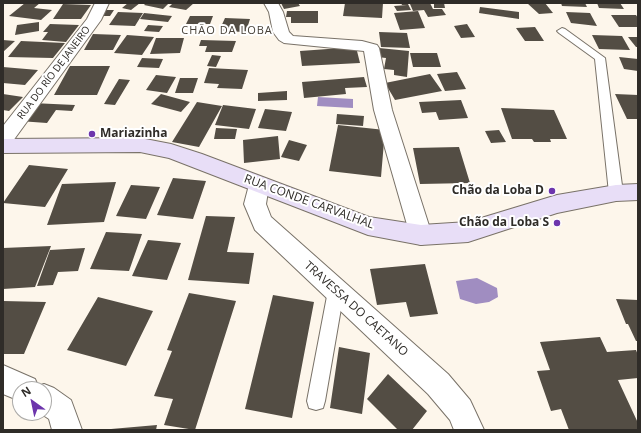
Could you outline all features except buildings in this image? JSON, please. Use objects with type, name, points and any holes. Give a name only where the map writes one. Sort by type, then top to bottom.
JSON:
[{"type":"street","name":"RUA DO RÍO DE JANEIRO","points":[[3,140],[94,20],[102,3]]},
{"type":"street","points":[[271,3],[276,12],[281,32],[284,37],[289,40],[371,48],[383,110],[421,235]]},
{"type":"street","name":"RUA CONDE CARVALHAL","points":[[3,146],[140,144],[195,159],[258,185],[368,226],[421,235],[468,232],[556,204],[616,192],[638,192]]},
{"type":"street","name":"TRAVESSA DO CAETANO","points":[[258,185],[254,204],[263,223],[438,384],[460,410],[469,430]]},
{"type":"street","points":[[52,404],[61,410],[67,430]]},
{"type":"lane","points":[[562,32],[600,58],[616,192]]},
{"type":"lane","points":[[316,401],[336,291]]},
{"type":"shaded area","points":[[318,97],[353,99],[353,108],[317,106]]},
{"type":"shaded area","points":[[477,278],[497,288],[498,297],[489,302],[476,304],[460,299],[456,281]]},
{"type":"place","name":"Mariazinha","points":[[92,134]]},
{"type":"place","name":"Chão da Loba D","points":[[552,191]]},
{"type":"place","name":"Chão da Loba S","points":[[557,223]]},
{"type":"district","name":"CHÃO DA LOBA","points":[[227,31]]}]
